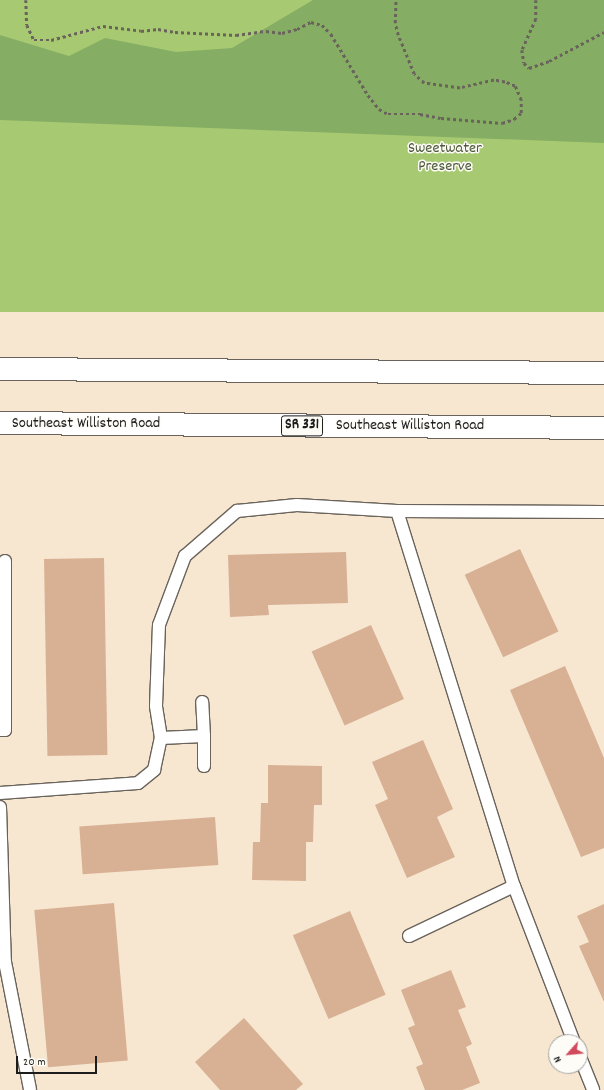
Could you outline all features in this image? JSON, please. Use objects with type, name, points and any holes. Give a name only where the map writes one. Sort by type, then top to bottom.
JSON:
[{"type":"highway","points":[[0,368],[604,373]]},
{"type":"highway","name":"Southeast Williston Road","points":[[0,423],[604,428]]},
{"type":"lane","points":[[0,793],[138,783],[154,770],[161,738],[156,706],[159,625],[185,556],[238,511],[297,505],[397,512],[604,512]]},
{"type":"lane","points":[[397,512],[514,886],[571,1034]]},
{"type":"lane","points":[[0,730],[5,730],[5,561]]},
{"type":"lane","points":[[202,702],[204,766]]},
{"type":"lane","points":[[161,738],[204,736]]},
{"type":"lane","points":[[0,807],[5,962],[30,1090]]},
{"type":"lane","points":[[409,936],[514,886]]},
{"type":"lane","points":[[587,1074],[593,1090]]},
{"type":"path","points":[[26,0],[27,25],[34,40],[51,40],[103,26],[141,31],[158,29],[174,32],[236,36],[266,31],[282,32],[297,29],[311,22],[322,25],[331,34],[368,95],[379,109],[388,114],[420,114],[441,118],[502,123],[514,120],[521,113],[521,100],[515,86],[505,82],[494,80],[460,88],[424,83],[414,74],[398,35],[395,23],[396,0]]},
{"type":"path","points":[[536,0],[536,19],[522,50],[524,62],[529,68],[548,61],[604,32]]},
{"type":"green space","name":"Sweetwater Preserve","points":[[0,0],[604,0],[604,312],[0,312]]},
{"type":"green space","points":[[313,0],[604,0],[604,143],[0,120],[0,35],[69,56],[105,38],[176,52],[232,48]]},
{"type":"building","points":[[520,549],[558,631],[503,657],[465,575]]},
{"type":"building","points":[[346,552],[348,603],[268,605],[269,615],[230,617],[228,555]]},
{"type":"building","points":[[104,558],[107,755],[47,756],[44,559]]},
{"type":"building","points":[[371,625],[404,699],[345,725],[312,651]]},
{"type":"building","points":[[565,666],[604,758],[604,848],[581,857],[510,690]]},
{"type":"building","points":[[423,740],[453,809],[437,817],[455,857],[407,878],[375,805],[388,799],[372,762]]},
{"type":"building","points":[[268,765],[322,766],[322,805],[314,805],[313,842],[306,842],[306,881],[252,880],[253,842],[260,842],[261,803],[268,803]]},
{"type":"building","points":[[215,817],[218,865],[83,874],[79,826]]},
{"type":"building","points":[[114,903],[128,1060],[48,1067],[34,910]]},
{"type":"building","points":[[604,904],[604,1002],[579,946],[589,942],[577,916]]},
{"type":"building","points":[[350,911],[386,995],[328,1019],[293,935]]},
{"type":"building","points":[[451,970],[466,1007],[458,1010],[472,1044],[466,1047],[480,1083],[462,1090],[425,1090],[416,1067],[423,1064],[408,1028],[415,1025],[401,990]]},
{"type":"building","points":[[244,1018],[303,1084],[296,1090],[220,1090],[195,1062]]}]
